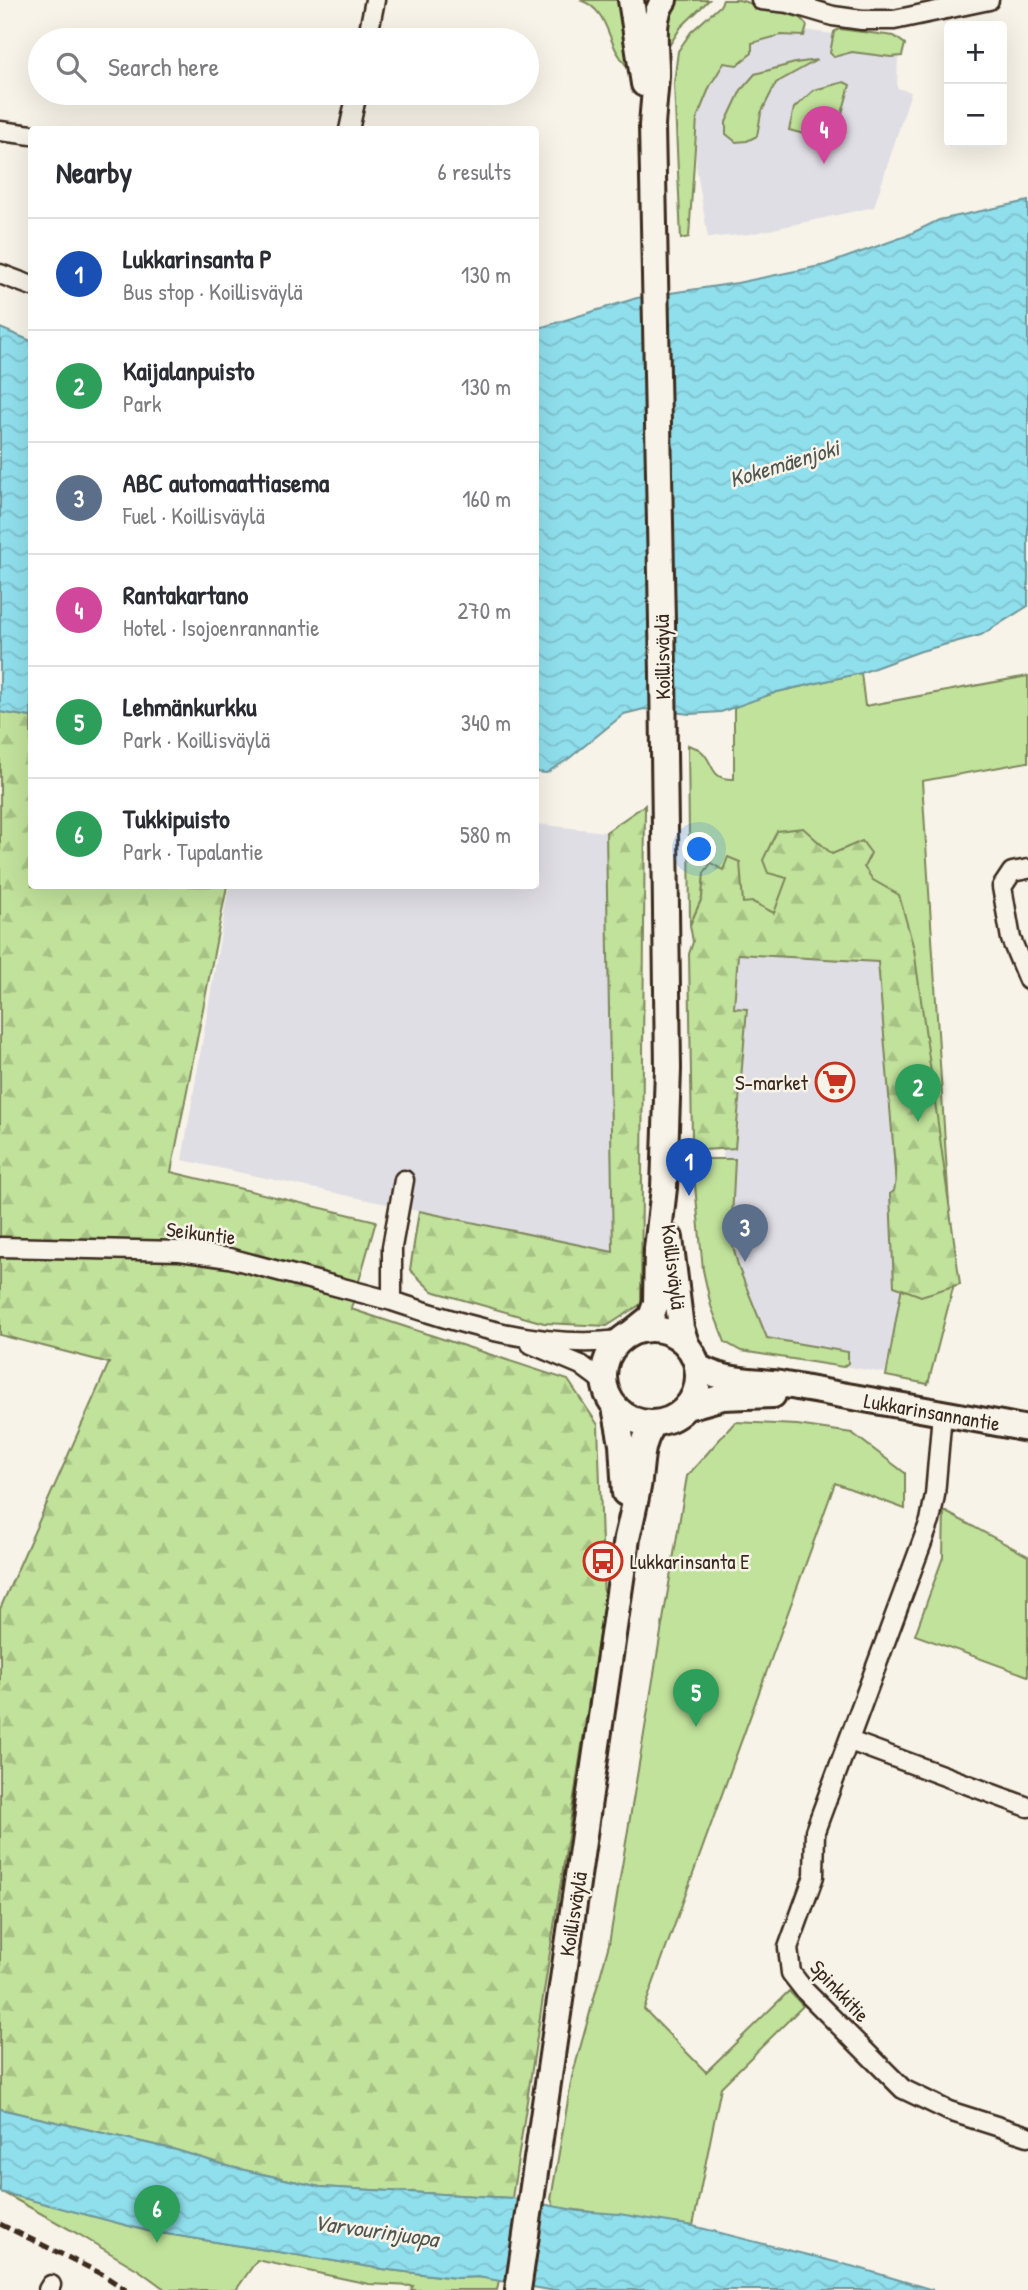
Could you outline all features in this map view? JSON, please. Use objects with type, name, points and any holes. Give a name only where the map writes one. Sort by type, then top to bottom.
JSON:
[{"type":"main road","name":"Koillisväylä","points":[[631,0],[652,126]]},
{"type":"main road","name":"Koillisväylä","points":[[626,1337],[650,1317],[656,1303],[668,1069],[652,126],[656,77],[656,21],[664,0]]},
{"type":"main road","name":"Koillisväylä","points":[[664,1188],[681,1328],[692,1356]]},
{"type":"main road","points":[[643,1329],[663,1330],[680,1339],[692,1356],[697,1388],[687,1407],[677,1416],[655,1423],[633,1420],[615,1407],[604,1382],[608,1356],[626,1337],[643,1329]]},
{"type":"main road","name":"Lukkarinsannantie","points":[[692,1356],[707,1373],[723,1377],[777,1384],[1028,1429]]},
{"type":"main road","name":"Lukkarinsannantie","points":[[687,1407],[723,1397],[836,1395]]},
{"type":"main road","name":"Koillisväylä","points":[[615,1407],[622,1444],[627,1538]]},
{"type":"main road","name":"Koillisväylä","points":[[518,2290],[627,1538],[638,1487],[642,1447],[655,1423]]},
{"type":"street","points":[[369,28],[374,0]]},
{"type":"street","points":[[761,0],[787,2],[833,16],[862,20],[894,20],[989,0]]},
{"type":"street","points":[[350,126],[354,105]]},
{"type":"street","points":[[0,131],[28,134]]},
{"type":"street","points":[[0,274],[28,284]]},
{"type":"street","points":[[1028,869],[1012,872],[1002,887],[1011,939],[1028,980]]},
{"type":"street","points":[[392,1301],[392,1247],[404,1180]]},
{"type":"street","name":"Seikuntie","points":[[0,1247],[180,1251],[229,1258],[505,1333],[595,1343],[626,1337]]},
{"type":"street","name":"Seikuntie","points":[[505,1333],[581,1365],[604,1382]]},
{"type":"street","name":"Spinkkitie","points":[[942,1413],[930,1521],[816,1831],[814,1876],[788,1948],[791,1973],[805,1991],[903,2089],[949,2111],[1028,2136]]},
{"type":"street","points":[[850,1741],[1028,1807]]},
{"type":"shaded area","points":[[783,27],[890,42],[898,55],[897,88],[911,92],[874,207],[750,234],[708,238],[696,166],[698,71]]},
{"type":"shaded area","points":[[539,824],[606,832],[613,1253],[182,1160],[228,889],[539,889]]},
{"type":"shaded area","points":[[737,952],[882,960],[902,1286],[885,1373],[755,1351],[716,1260]]},
{"type":"green space","points":[[580,0],[620,0],[633,75],[616,50],[600,15]]},
{"type":"green space","points":[[674,0],[709,0],[681,27],[662,57],[663,17]]},
{"type":"green space","points":[[723,0],[739,0],[801,18],[807,26],[804,36],[781,35],[752,43],[752,53],[737,65],[724,63],[710,86],[697,118],[689,237],[681,239],[674,83],[678,51],[691,32],[720,6]]},
{"type":"green space","points":[[839,29],[894,36],[905,44],[902,56],[852,52],[834,57],[830,53],[834,32]]},
{"type":"green space","points":[[817,60],[776,83],[761,113],[757,136],[736,142],[726,134],[726,122],[741,90],[755,74]]},
{"type":"green space","points":[[844,82],[850,85],[834,142],[789,130],[794,108],[814,90]]},
{"type":"green space","points":[[861,673],[865,706],[1028,676],[1028,762],[922,781],[954,1284],[928,1384],[886,1376],[902,1286],[882,961],[737,952],[728,858],[723,871],[704,873],[702,898],[690,925],[688,745],[705,754],[720,776],[734,779],[734,707],[777,692]]},
{"type":"green space","points":[[0,712],[28,717],[28,889],[226,889],[171,1172],[376,1221],[351,1309],[568,1380],[598,1425],[604,1603],[512,2198],[320,2187],[0,2109],[0,1609],[109,1363],[0,1335]]},
{"type":"green space","points":[[645,805],[641,1304],[607,1326],[544,1323],[432,1291],[410,1270],[419,1211],[613,1252],[606,832]]},
{"type":"green space","points":[[803,828],[832,854],[862,841],[871,853],[864,867],[873,880],[899,895],[914,949],[960,1284],[921,1296],[894,1286],[890,1194],[894,1191],[896,1180],[878,962],[738,954],[734,1008],[747,1009],[735,1148],[703,1150],[696,1147],[692,1138],[689,954],[693,942],[690,925],[702,898],[704,873],[711,863],[723,870],[728,857],[740,862],[743,903],[753,902],[774,913],[787,878],[768,873],[763,860],[777,831]]},
{"type":"green space","points":[[698,1159],[735,1159],[731,1239],[739,1269],[767,1338],[848,1352],[848,1363],[843,1367],[741,1351],[725,1342],[711,1306],[703,1270],[693,1164]]},
{"type":"green space","points":[[735,1422],[797,1425],[852,1433],[905,1473],[905,1509],[835,1483],[644,2009],[706,2072],[789,1991],[803,2006],[721,2087],[693,2226],[554,2207],[551,2199],[572,2077],[609,1944],[687,1476]]},
{"type":"green space","points":[[944,1511],[1028,1556],[1028,1676],[915,1635],[943,1557]]},
{"type":"green space","points":[[2,2192],[148,2231],[389,2270],[499,2280],[497,2290],[411,2290],[413,2286],[369,2284],[257,2260],[236,2290],[166,2290],[80,2235]]},
{"type":"water","name":"Kokemäenjoki","points":[[1028,201],[1028,606],[981,635],[921,651],[861,673],[777,692],[721,712],[690,714],[644,709],[624,714],[567,760],[546,773],[539,772],[539,328],[637,298],[737,283],[825,265],[906,236],[939,220]]},
{"type":"water","points":[[0,328],[28,340],[28,717],[0,712]]},
{"type":"water","name":"Varvourinjuopa","points":[[0,2109],[320,2187],[512,2198],[578,2211],[619,2214],[693,2226],[859,2268],[933,2290],[549,2290],[478,2277],[456,2278],[389,2270],[148,2231],[0,2192]]},
{"type":"railway","points":[[0,2224],[102,2274],[126,2290]]},
{"type":"place","name":"Rantakartano","points":[[824,164]]},
{"type":"place","name":"S-market","points":[[835,1082]]},
{"type":"place","name":"Kaijalanpuisto","points":[[918,1122]]},
{"type":"place","name":"Lukkarinsanta P","points":[[689,1196]]},
{"type":"place","name":"ABC automaattiasema","points":[[745,1262]]},
{"type":"place","name":"Lukkarinsanta E","points":[[603,1561]]},
{"type":"place","name":"Lehmänkurkku","points":[[696,1727]]},
{"type":"place","name":"Tukkipuisto","points":[[157,2243]]}]
